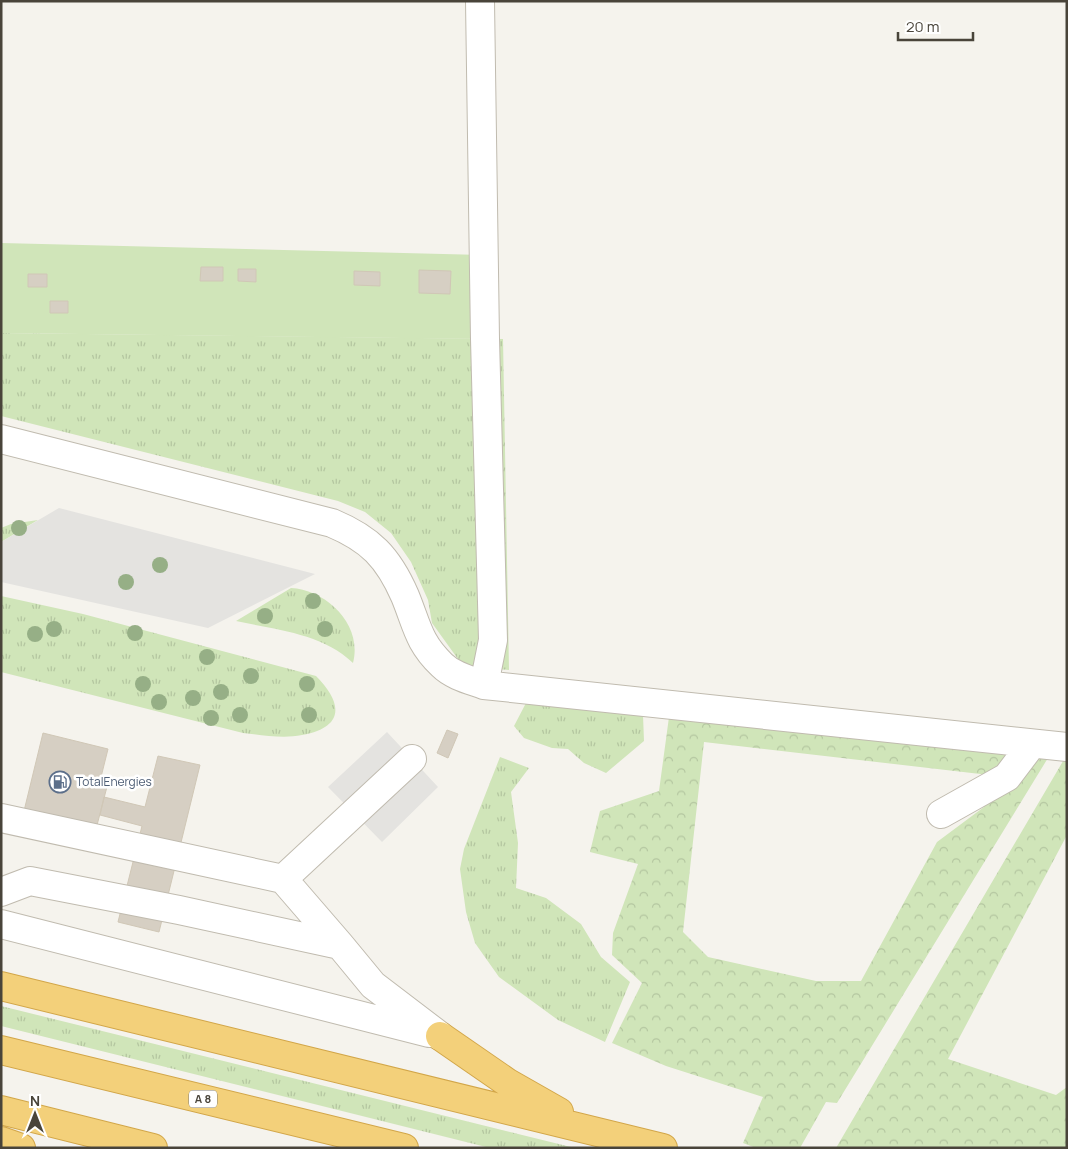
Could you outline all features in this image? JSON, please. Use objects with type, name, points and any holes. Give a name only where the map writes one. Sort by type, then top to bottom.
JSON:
[{"type":"highway","points":[[1,986],[663,1148]]},
{"type":"highway","points":[[440,1036],[508,1084],[546,1106],[598,1132]]},
{"type":"highway","name":"A 8","points":[[1,1050],[404,1148]]},
{"type":"highway","points":[[1,1110],[153,1148]]},
{"type":"highway","points":[[1,1141],[21,1148]]},
{"type":"lane","points":[[480,1],[485,339],[493,640],[484,685]]},
{"type":"lane","points":[[1,439],[332,523],[356,534],[375,548],[390,568],[405,596],[416,631],[426,647],[444,667],[462,677],[484,685],[1067,748]]},
{"type":"lane","points":[[941,814],[1007,778],[1032,744]]},
{"type":"lane","points":[[283,879],[412,759]]},
{"type":"lane","points":[[1,818],[283,879],[373,985],[440,1036]]},
{"type":"lane","points":[[1,892],[30,881],[179,910],[340,945]]},
{"type":"lane","points":[[1,924],[440,1036]]},
{"type":"green space","points":[[1,243],[483,255],[485,339],[1,333]]},
{"type":"green space","points":[[1,333],[503,339],[509,670],[463,666],[432,623],[428,600],[411,562],[391,533],[365,512],[338,501],[1,416]]},
{"type":"green space","points":[[38,520],[1,542],[1,528],[11,524]]},
{"type":"green space","points":[[291,588],[317,595],[329,602],[339,612],[347,623],[352,635],[355,649],[353,663],[341,653],[313,639],[282,630],[236,621]]},
{"type":"green space","points":[[1,596],[83,614],[316,676],[325,686],[335,704],[333,720],[316,731],[302,735],[287,737],[243,733],[1,672]]},
{"type":"green space","points":[[526,703],[643,715],[644,741],[606,773],[584,763],[568,749],[552,748],[524,738],[514,726]]},
{"type":"green space","points":[[669,717],[1051,753],[837,1103],[826,1102],[800,1148],[756,1148],[743,1143],[763,1097],[666,1066],[612,1043],[642,983],[612,955],[613,933],[638,864],[590,852],[600,811],[659,791]],"holes":[[[704,742],[989,775],[984,807],[937,842],[861,981],[816,981],[708,957],[683,932]]]},
{"type":"green space","points":[[1066,756],[1067,835],[948,1059],[1056,1095],[1067,1087],[1067,1148],[836,1148]]},
{"type":"green space","points":[[500,757],[529,768],[511,792],[518,843],[516,888],[546,898],[581,924],[601,957],[630,982],[605,1042],[558,1020],[499,977],[475,943],[466,912],[460,869],[464,849]]},
{"type":"green space","points":[[1,1006],[575,1148],[490,1148],[1,1026]]},
{"type":"shaded area","points":[[59,508],[315,574],[208,628],[1,582],[1,542]]},
{"type":"shaded area","points":[[387,732],[438,787],[382,842],[328,787]]},
{"type":"building","points":[[201,267],[223,267],[223,281],[200,281]]},
{"type":"building","points":[[238,269],[256,269],[256,282],[238,281]]},
{"type":"building","points":[[419,270],[451,271],[450,294],[419,293]]},
{"type":"building","points":[[354,271],[380,272],[380,286],[354,285]]},
{"type":"building","points":[[28,274],[47,274],[47,287],[28,287]]},
{"type":"building","points":[[50,301],[68,301],[68,313],[50,313]]},
{"type":"building","points":[[447,730],[458,734],[448,758],[437,753]]},
{"type":"building","points":[[43,733],[108,749],[101,777],[109,779],[96,829],[24,811]]},
{"type":"building","points":[[158,756],[200,765],[159,932],[118,922],[142,826],[100,815],[104,797],[145,807]]},
{"type":"place","name":"TotalEnergies","points":[[60,782]]}]
